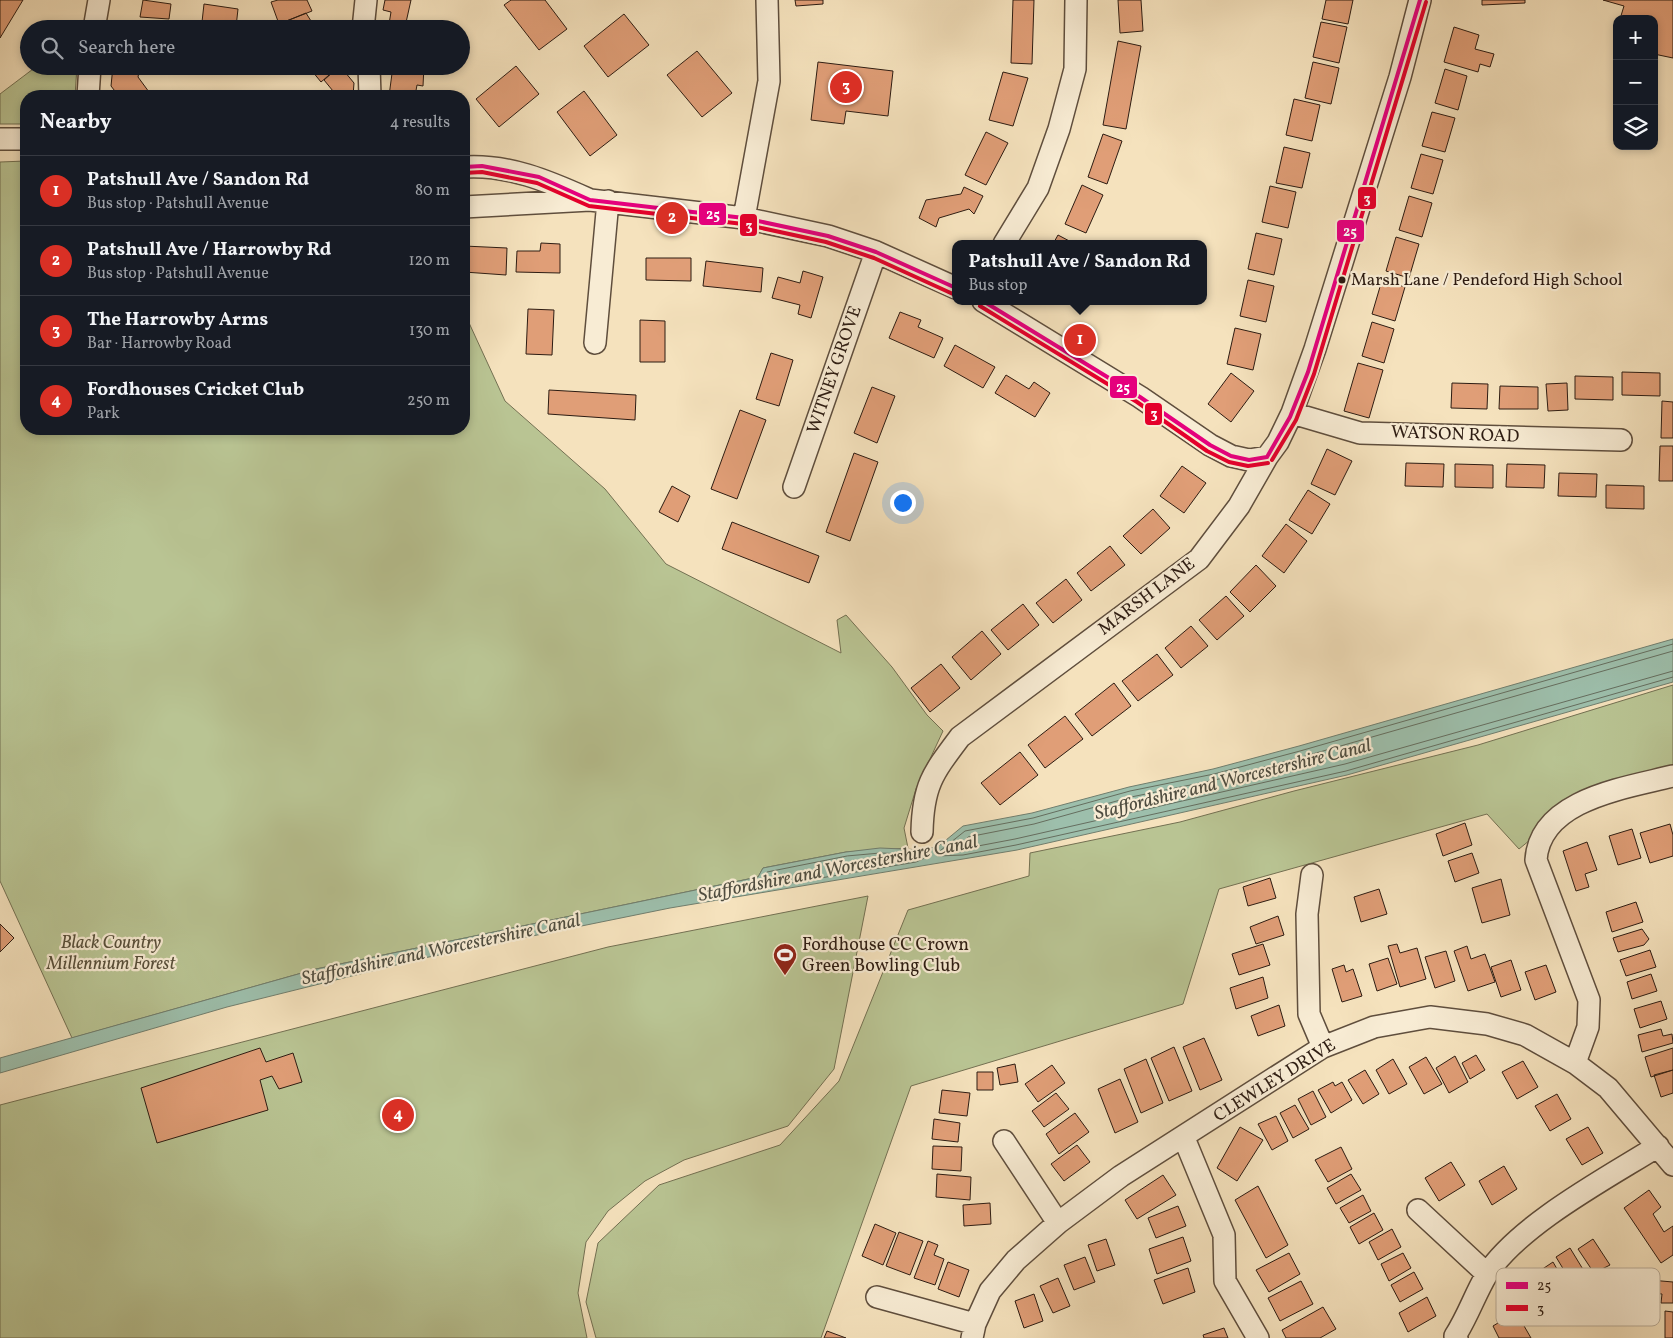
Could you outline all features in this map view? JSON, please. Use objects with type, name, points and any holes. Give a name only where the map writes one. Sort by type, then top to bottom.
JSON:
[{"type":"street","points":[[96,20],[99,0]]},
{"type":"street","points":[[364,20],[366,0]]},
{"type":"street","points":[[744,218],[769,81],[766,0]]},
{"type":"street","points":[[1006,240],[1038,188],[1059,129],[1075,68],[1076,0]]},
{"type":"street","name":"MARSH LANE","points":[[922,832],[923,804],[934,771],[960,736],[1199,559],[1239,506],[1267,457],[1278,442],[1292,413],[1315,349],[1397,86],[1420,0]]},
{"type":"street","points":[[88,90],[89,75]]},
{"type":"street","points":[[369,75],[370,90]]},
{"type":"street","points":[[0,139],[20,139]]},
{"type":"street","points":[[470,167],[482,166],[540,177],[599,200]]},
{"type":"street","points":[[595,343],[599,200]]},
{"type":"street","points":[[470,207],[599,200],[744,218],[828,236],[876,252],[952,286]]},
{"type":"street","name":"WITNEY GROVE","points":[[794,487],[876,252]]},
{"type":"street","points":[[990,305],[1231,456],[1249,460],[1267,457]]},
{"type":"street","name":"WATSON ROAD","points":[[1292,413],[1360,433],[1621,440]]},
{"type":"street","points":[[1575,1063],[1588,1026],[1589,1000],[1536,860],[1537,846],[1545,831],[1559,817],[1587,798],[1673,776]]},
{"type":"street","points":[[1312,875],[1307,914],[1309,1014],[1323,1047]]},
{"type":"street","name":"CLEWLEY DRIVE","points":[[974,1331],[990,1291],[1016,1260],[1058,1223],[1121,1176],[1184,1138],[1323,1047],[1374,1027],[1430,1016],[1486,1024],[1524,1035],[1575,1063],[1608,1088],[1673,1165]]},
{"type":"street","points":[[1184,1138],[1224,1235],[1225,1281],[1258,1338]]},
{"type":"street","points":[[1004,1141],[1058,1223]]},
{"type":"street","points":[[1455,1337],[1487,1274],[1514,1243],[1568,1202],[1658,1146]]},
{"type":"street","points":[[1418,1210],[1487,1274]]},
{"type":"street","points":[[878,1297],[974,1331]]},
{"type":"green space","points":[[25,75],[76,75],[75,90],[20,90],[20,124],[0,124],[0,94]]},
{"type":"green space","name":"Black Country Millennium Forest","points":[[20,161],[20,435],[470,435],[470,325],[505,401],[605,489],[666,564],[841,653],[837,620],[846,615],[892,667],[927,715],[943,731],[916,789],[904,828],[908,848],[846,852],[763,868],[758,877],[316,969],[72,1038],[0,881],[0,162]]},
{"type":"green space","points":[[1673,685],[1673,769],[1590,791],[1519,849],[1487,814],[1219,889],[1183,1004],[911,1086],[821,1338],[596,1338],[586,1302],[598,1243],[659,1185],[780,1145],[839,1081],[908,910],[1029,876],[1030,853],[1180,822],[1478,745]]},
{"type":"green space","points":[[868,896],[834,1069],[788,1126],[684,1160],[645,1181],[608,1211],[586,1242],[578,1293],[587,1338],[0,1338],[0,1105],[608,947]]},
{"type":"water","name":"Staffordshire and Worcestershire Canal","points":[[1673,639],[1673,682],[1347,775],[1017,850],[670,908],[424,958],[227,1007],[0,1073],[0,1058],[316,969],[758,877],[763,868],[846,852],[880,848],[925,850],[940,845],[963,826],[1032,813],[1129,787],[1213,769]]},
{"type":"building","points":[[0,0],[23,0],[0,38]]},
{"type":"building","points":[[143,0],[171,4],[169,19],[140,17]]},
{"type":"building","points":[[278,0],[307,0],[312,11],[289,20],[278,20],[271,2]]},
{"type":"building","points":[[385,0],[411,0],[407,20],[390,20],[391,12],[383,10]]},
{"type":"building","points":[[511,0],[545,0],[567,29],[539,50],[504,5]]},
{"type":"building","points":[[795,0],[823,0],[823,4],[796,6]]},
{"type":"building","points":[[1013,0],[1034,0],[1032,64],[1011,63]]},
{"type":"building","points":[[1118,0],[1141,0],[1143,31],[1120,33]]},
{"type":"building","points":[[1326,0],[1353,0],[1348,24],[1322,19]]},
{"type":"building","points":[[1482,0],[1525,0],[1525,3],[1482,5]]},
{"type":"building","points":[[1603,0],[1673,0],[1673,58],[1658,55],[1658,15],[1621,15],[1624,6]]},
{"type":"building","points":[[204,4],[238,9],[237,20],[202,20]]},
{"type":"building","points":[[306,13],[310,20],[289,20]]},
{"type":"building","points":[[624,14],[649,45],[608,77],[584,46]]},
{"type":"building","points":[[1321,22],[1347,27],[1339,63],[1313,57]]},
{"type":"building","points":[[1454,27],[1479,35],[1475,49],[1494,54],[1490,67],[1480,64],[1478,72],[1444,62]]},
{"type":"building","points":[[1118,41],[1141,46],[1126,129],[1103,125]]},
{"type":"building","points":[[697,51],[732,93],[702,117],[667,75]]},
{"type":"building","points":[[818,62],[893,71],[888,116],[846,111],[844,124],[811,120]]},
{"type":"building","points":[[1313,62],[1339,68],[1331,104],[1305,98]]},
{"type":"building","points":[[516,66],[539,94],[499,127],[476,99]]},
{"type":"building","points":[[1445,69],[1467,76],[1458,110],[1435,103]]},
{"type":"building","points":[[1003,72],[1028,78],[1013,126],[989,120]]},
{"type":"building","points":[[112,75],[138,75],[148,90],[114,90],[111,86]]},
{"type":"building","points":[[315,75],[329,75],[321,82]]},
{"type":"building","points":[[330,75],[347,75],[354,83],[353,90],[332,90],[324,80]]},
{"type":"building","points":[[392,75],[424,75],[423,86],[417,85],[416,90],[390,90]]},
{"type":"building","points":[[584,91],[617,135],[590,156],[557,112]]},
{"type":"building","points":[[1294,99],[1320,105],[1312,141],[1286,135]]},
{"type":"building","points":[[1432,112],[1455,118],[1445,152],[1422,146]]},
{"type":"building","points":[[986,132],[1008,143],[986,185],[965,175]]},
{"type":"building","points":[[1103,134],[1122,141],[1107,184],[1088,177]]},
{"type":"building","points":[[1284,147],[1310,153],[1302,188],[1276,183]]},
{"type":"building","points":[[1421,154],[1443,160],[1433,194],[1411,188]]},
{"type":"building","points":[[1082,185],[1103,195],[1086,233],[1065,224]]},
{"type":"building","points":[[1270,186],[1296,192],[1288,228],[1262,222]]},
{"type":"building","points":[[964,187],[983,196],[974,214],[969,209],[939,218],[936,227],[919,218],[926,200],[961,194]]},
{"type":"building","points":[[1409,196],[1432,203],[1422,237],[1399,230]]},
{"type":"building","points":[[1256,233],[1282,239],[1274,275],[1248,269]]},
{"type":"building","points":[[1058,235],[1067,240],[1055,240]]},
{"type":"building","points":[[1396,237],[1419,244],[1409,278],[1386,271]]},
{"type":"building","points":[[541,243],[560,244],[560,273],[516,272],[517,251],[540,251]]},
{"type":"building","points":[[470,246],[507,248],[506,275],[470,272]]},
{"type":"building","points":[[646,258],[691,258],[691,281],[646,280]]},
{"type":"building","points":[[706,261],[763,268],[761,292],[703,286]]},
{"type":"building","points":[[803,271],[823,277],[811,318],[798,314],[800,305],[772,298],[778,277],[800,283]]},
{"type":"building","points":[[1248,280],[1274,286],[1266,322],[1240,316]]},
{"type":"building","points":[[1382,280],[1405,287],[1395,321],[1372,314]]},
{"type":"building","points":[[528,309],[554,310],[552,355],[526,354]]},
{"type":"building","points":[[900,312],[921,320],[918,327],[943,338],[934,358],[889,338]]},
{"type":"building","points":[[640,320],[665,321],[665,362],[640,362]]},
{"type":"building","points":[[1372,322],[1394,329],[1384,363],[1362,356]]},
{"type":"building","points":[[1235,328],[1261,334],[1253,370],[1227,364]]},
{"type":"building","points":[[955,345],[995,367],[983,388],[944,366]]},
{"type":"building","points":[[771,353],[793,360],[779,406],[756,399]]},
{"type":"building","points":[[1358,363],[1383,370],[1369,418],[1344,411]]},
{"type":"building","points":[[1622,372],[1660,373],[1660,396],[1622,395]]},
{"type":"building","points":[[1231,373],[1254,391],[1231,422],[1208,404]]},
{"type":"building","points":[[1006,375],[1029,389],[1034,382],[1050,393],[1035,417],[995,393]]},
{"type":"building","points":[[1575,376],[1613,377],[1613,400],[1575,399]]},
{"type":"building","points":[[1452,383],[1488,384],[1487,409],[1451,408]]},
{"type":"building","points":[[1567,383],[1568,410],[1548,411],[1546,384]]},
{"type":"building","points":[[1500,386],[1538,387],[1538,409],[1499,409]]},
{"type":"building","points":[[872,387],[895,396],[877,443],[854,433]]},
{"type":"building","points":[[549,390],[636,395],[635,420],[548,414]]},
{"type":"building","points":[[1662,401],[1673,402],[1673,438],[1661,438]]},
{"type":"building","points":[[740,410],[766,420],[737,499],[711,489]]},
{"type":"building","points":[[1660,446],[1673,446],[1673,481],[1659,481]]},
{"type":"building","points":[[1327,449],[1352,461],[1335,495],[1311,484]]},
{"type":"building","points":[[854,453],[878,462],[850,541],[826,532]]},
{"type":"building","points":[[1406,463],[1444,464],[1443,487],[1405,486]]},
{"type":"building","points":[[1455,464],[1493,465],[1493,488],[1455,487]]},
{"type":"building","points":[[1507,464],[1545,465],[1544,488],[1506,487]]},
{"type":"building","points":[[1182,466],[1206,483],[1184,513],[1160,496]]},
{"type":"building","points":[[1559,473],[1597,474],[1596,497],[1558,496]]},
{"type":"building","points":[[1606,485],[1644,486],[1644,509],[1606,508]]},
{"type":"building","points":[[672,486],[690,496],[678,522],[659,512]]},
{"type":"building","points":[[1308,490],[1330,504],[1312,534],[1289,520]]},
{"type":"building","points":[[1153,509],[1170,528],[1141,554],[1123,536]]},
{"type":"building","points":[[732,522],[819,556],[809,583],[722,549]]},
{"type":"building","points":[[1286,524],[1307,541],[1284,573],[1262,556]]},
{"type":"building","points":[[1110,546],[1125,565],[1091,591],[1077,573]]},
{"type":"building","points":[[1256,565],[1276,586],[1250,612],[1230,592]]},
{"type":"building","points":[[1066,579],[1082,600],[1053,623],[1036,603]]},
{"type":"building","points":[[1226,596],[1244,616],[1217,640],[1199,620]]},
{"type":"building","points":[[1023,604],[1039,625],[1008,650],[991,630]]},
{"type":"building","points":[[1191,626],[1208,646],[1181,668],[1165,648]]},
{"type":"building","points":[[982,631],[1001,654],[971,680],[952,657]]},
{"type":"building","points":[[1157,654],[1173,675],[1138,701],[1122,681]]},
{"type":"building","points":[[941,664],[960,688],[930,712],[911,688]]},
{"type":"building","points":[[1114,683],[1131,706],[1092,736],[1075,714]]},
{"type":"building","points":[[1065,716],[1083,739],[1045,768],[1028,745]]},
{"type":"building","points":[[1020,752],[1038,775],[1000,805],[981,783]]},
{"type":"building","points":[[1465,823],[1472,845],[1443,856],[1436,834]]},
{"type":"building","points":[[1670,824],[1673,835],[1673,856],[1650,863],[1640,833]]},
{"type":"building","points":[[1632,829],[1641,858],[1618,865],[1609,836]]},
{"type":"building","points":[[1587,842],[1597,870],[1585,874],[1589,887],[1576,891],[1563,851]]},
{"type":"building","points":[[1472,853],[1479,873],[1455,882],[1448,861]]},
{"type":"building","points":[[1270,878],[1276,898],[1248,906],[1243,887]]},
{"type":"building","points":[[1501,879],[1510,915],[1482,923],[1472,888]]},
{"type":"building","points":[[1379,889],[1387,914],[1361,922],[1354,897]]},
{"type":"building","points":[[1636,902],[1643,922],[1612,932],[1606,912]]},
{"type":"building","points":[[1278,916],[1284,935],[1256,944],[1250,927]]},
{"type":"building","points":[[0,924],[14,938],[0,952]]},
{"type":"building","points":[[1642,929],[1649,939],[1644,945],[1618,952],[1613,938]]},
{"type":"building","points":[[1263,944],[1270,965],[1239,975],[1232,954]]},
{"type":"building","points":[[1397,944],[1400,953],[1417,948],[1426,979],[1400,987],[1388,946]]},
{"type":"building","points":[[1467,946],[1471,959],[1485,954],[1495,982],[1468,991],[1454,951]]},
{"type":"building","points":[[1650,950],[1656,967],[1626,976],[1620,960]]},
{"type":"building","points":[[1446,951],[1455,981],[1435,988],[1425,957]]},
{"type":"building","points":[[1388,958],[1397,984],[1377,991],[1369,964]]},
{"type":"building","points":[[1511,960],[1521,990],[1501,997],[1491,967]]},
{"type":"building","points":[[1344,965],[1346,972],[1353,969],[1362,996],[1342,1002],[1332,969]]},
{"type":"building","points":[[1546,965],[1556,992],[1535,1000],[1525,972]]},
{"type":"building","points":[[1651,974],[1657,991],[1632,999],[1627,982]]},
{"type":"building","points":[[1263,977],[1268,998],[1236,1009],[1230,988]]},
{"type":"building","points":[[1661,1001],[1667,1019],[1640,1028],[1634,1009]]},
{"type":"building","points":[[1279,1005],[1285,1026],[1258,1036],[1251,1016]]},
{"type":"building","points":[[1661,1029],[1663,1036],[1672,1034],[1673,1043],[1642,1052],[1638,1035]]},
{"type":"building","points":[[1204,1038],[1222,1080],[1200,1090],[1183,1047]]},
{"type":"building","points":[[1174,1047],[1192,1091],[1169,1101],[1151,1058]]},
{"type":"building","points":[[260,1048],[266,1062],[293,1053],[302,1082],[279,1089],[272,1076],[260,1080],[268,1110],[157,1143],[141,1088]]},
{"type":"building","points":[[1673,1048],[1673,1070],[1651,1077],[1645,1057]]},
{"type":"building","points":[[1476,1055],[1485,1070],[1470,1079],[1462,1063]]},
{"type":"building","points":[[1455,1056],[1468,1082],[1449,1093],[1436,1068]]},
{"type":"building","points":[[1426,1057],[1442,1084],[1424,1094],[1409,1067]]},
{"type":"building","points":[[1146,1059],[1163,1103],[1141,1113],[1124,1069]]},
{"type":"building","points":[[1393,1059],[1407,1084],[1389,1094],[1376,1070]]},
{"type":"building","points":[[1523,1061],[1538,1087],[1517,1099],[1502,1072]]},
{"type":"building","points":[[1015,1064],[1018,1082],[1000,1085],[997,1068]]},
{"type":"building","points":[[1052,1065],[1065,1083],[1038,1102],[1025,1084]]},
{"type":"building","points":[[1365,1070],[1379,1094],[1363,1104],[1348,1080]]},
{"type":"building","points":[[1673,1070],[1673,1093],[1661,1097],[1654,1075]]},
{"type":"building","points":[[977,1072],[993,1072],[993,1090],[977,1090]]},
{"type":"building","points":[[1120,1079],[1138,1122],[1115,1133],[1098,1089]]},
{"type":"building","points":[[1333,1082],[1335,1086],[1342,1082],[1352,1100],[1331,1113],[1318,1090]]},
{"type":"building","points":[[942,1090],[970,1093],[967,1116],[939,1113]]},
{"type":"building","points":[[1313,1091],[1326,1117],[1311,1125],[1298,1099]]},
{"type":"building","points":[[1056,1093],[1069,1109],[1044,1127],[1032,1111]]},
{"type":"building","points":[[1557,1094],[1571,1119],[1550,1131],[1535,1106]]},
{"type":"building","points":[[1295,1105],[1309,1129],[1293,1138],[1280,1113]]},
{"type":"building","points":[[1075,1113],[1089,1132],[1059,1154],[1046,1134]]},
{"type":"building","points":[[1276,1116],[1288,1141],[1272,1150],[1258,1124]]},
{"type":"building","points":[[934,1119],[960,1123],[958,1142],[932,1139]]},
{"type":"building","points":[[1240,1127],[1263,1140],[1237,1181],[1217,1168]]},
{"type":"building","points":[[1588,1127],[1603,1153],[1582,1165],[1566,1139]]},
{"type":"building","points":[[1077,1145],[1090,1162],[1064,1181],[1051,1164]]},
{"type":"building","points":[[933,1146],[962,1147],[961,1171],[932,1169]]},
{"type":"building","points":[[1341,1147],[1352,1169],[1328,1182],[1315,1160]]},
{"type":"building","points":[[1451,1162],[1465,1185],[1439,1201],[1425,1178]]},
{"type":"building","points":[[1504,1166],[1517,1189],[1492,1205],[1479,1181]]},
{"type":"building","points":[[937,1174],[971,1177],[970,1200],[936,1197]]},
{"type":"building","points":[[1351,1174],[1361,1190],[1336,1204],[1327,1188]]},
{"type":"building","points":[[1163,1175],[1176,1195],[1137,1219],[1125,1200]]},
{"type":"building","points":[[1258,1186],[1288,1245],[1266,1258],[1235,1200]]},
{"type":"building","points":[[1649,1190],[1661,1207],[1653,1214],[1664,1232],[1673,1226],[1673,1255],[1661,1263],[1624,1208]]},
{"type":"building","points":[[1363,1195],[1371,1211],[1349,1223],[1340,1208]]},
{"type":"building","points":[[990,1203],[991,1224],[964,1226],[963,1205]]},
{"type":"building","points":[[1178,1206],[1186,1226],[1156,1238],[1148,1218]]},
{"type":"building","points":[[1374,1213],[1383,1230],[1359,1244],[1350,1227]]},
{"type":"building","points":[[875,1224],[896,1233],[883,1265],[862,1256]]},
{"type":"building","points":[[1392,1229],[1401,1247],[1378,1260],[1369,1242]]},
{"type":"building","points":[[899,1232],[923,1241],[910,1275],[886,1266]]},
{"type":"building","points":[[1183,1237],[1191,1261],[1157,1274],[1149,1249]]},
{"type":"building","points":[[1106,1239],[1115,1265],[1097,1271],[1088,1245]]},
{"type":"building","points":[[1593,1239],[1610,1265],[1604,1268],[1591,1268],[1578,1249]]},
{"type":"building","points":[[928,1241],[938,1245],[934,1255],[944,1259],[935,1285],[914,1278]]},
{"type":"building","points":[[1570,1248],[1582,1268],[1563,1268],[1556,1257]]},
{"type":"building","points":[[1289,1253],[1300,1274],[1269,1292],[1256,1270]]},
{"type":"building","points":[[1403,1253],[1411,1268],[1389,1281],[1381,1264]]},
{"type":"building","points":[[1085,1257],[1095,1282],[1074,1290],[1064,1265]]},
{"type":"building","points":[[948,1262],[969,1270],[959,1297],[938,1289]]},
{"type":"building","points":[[1553,1262],[1556,1268],[1544,1268]]},
{"type":"building","points":[[1188,1268],[1195,1292],[1163,1304],[1154,1280]]},
{"type":"building","points":[[1414,1272],[1423,1289],[1400,1302],[1391,1285]]},
{"type":"building","points":[[1058,1278],[1070,1306],[1053,1313],[1040,1286]]},
{"type":"building","points":[[1301,1281],[1313,1304],[1280,1321],[1268,1298]]},
{"type":"building","points":[[1660,1281],[1673,1282],[1673,1303],[1661,1303],[1662,1294],[1660,1294]]},
{"type":"building","points":[[1034,1294],[1043,1321],[1024,1328],[1015,1301]]},
{"type":"building","points":[[1427,1297],[1436,1316],[1408,1332],[1399,1313]]},
{"type":"building","points":[[1323,1307],[1336,1329],[1320,1338],[1286,1338],[1282,1330]]},
{"type":"building","points":[[1665,1311],[1673,1312],[1673,1338],[1665,1338]]},
{"type":"building","points":[[1496,1324],[1496,1326],[1524,1326],[1531,1338],[1499,1338],[1493,1326]]},
{"type":"building","points":[[1224,1328],[1228,1338],[1204,1338],[1203,1335]]},
{"type":"building","points":[[827,1331],[846,1338],[824,1338]]},
{"type":"transit line","name":"25","points":[[1267,457],[1290,417],[1308,372],[1420,0]]},
{"type":"transit line","name":"3","points":[[1272,460],[1296,420],[1314,374],[1426,2]]},
{"type":"transit line","name":"25","points":[[470,167],[482,166],[539,177],[590,200],[744,218],[828,236],[876,252],[952,286]]},
{"type":"transit line","name":"3","points":[[470,173],[482,172],[537,183],[589,206],[743,224],[826,242],[874,258],[952,294]]},
{"type":"transit line","name":"25","points":[[990,305],[1140,397],[1210,445],[1231,456],[1249,460],[1267,457]]},
{"type":"transit line","name":"3","points":[[980,306],[1137,402],[1207,451],[1229,462],[1248,466],[1268,463]]},
{"type":"place","name":"The Harrowby Arms","points":[[846,87]]},
{"type":"place","name":"Patshull Ave / Harrowby Rd","points":[[672,218]]},
{"type":"place","name":"Marsh Lane / Pendeford High School","points":[[1342,280]]},
{"type":"place","name":"Patshull Ave / Sandon Rd","points":[[1080,340]]},
{"type":"place","name":"Fordhouse CC Crown Green Bowling Club","points":[[785,976]]},
{"type":"place","name":"Fordhouses Cricket Club","points":[[398,1115]]}]
